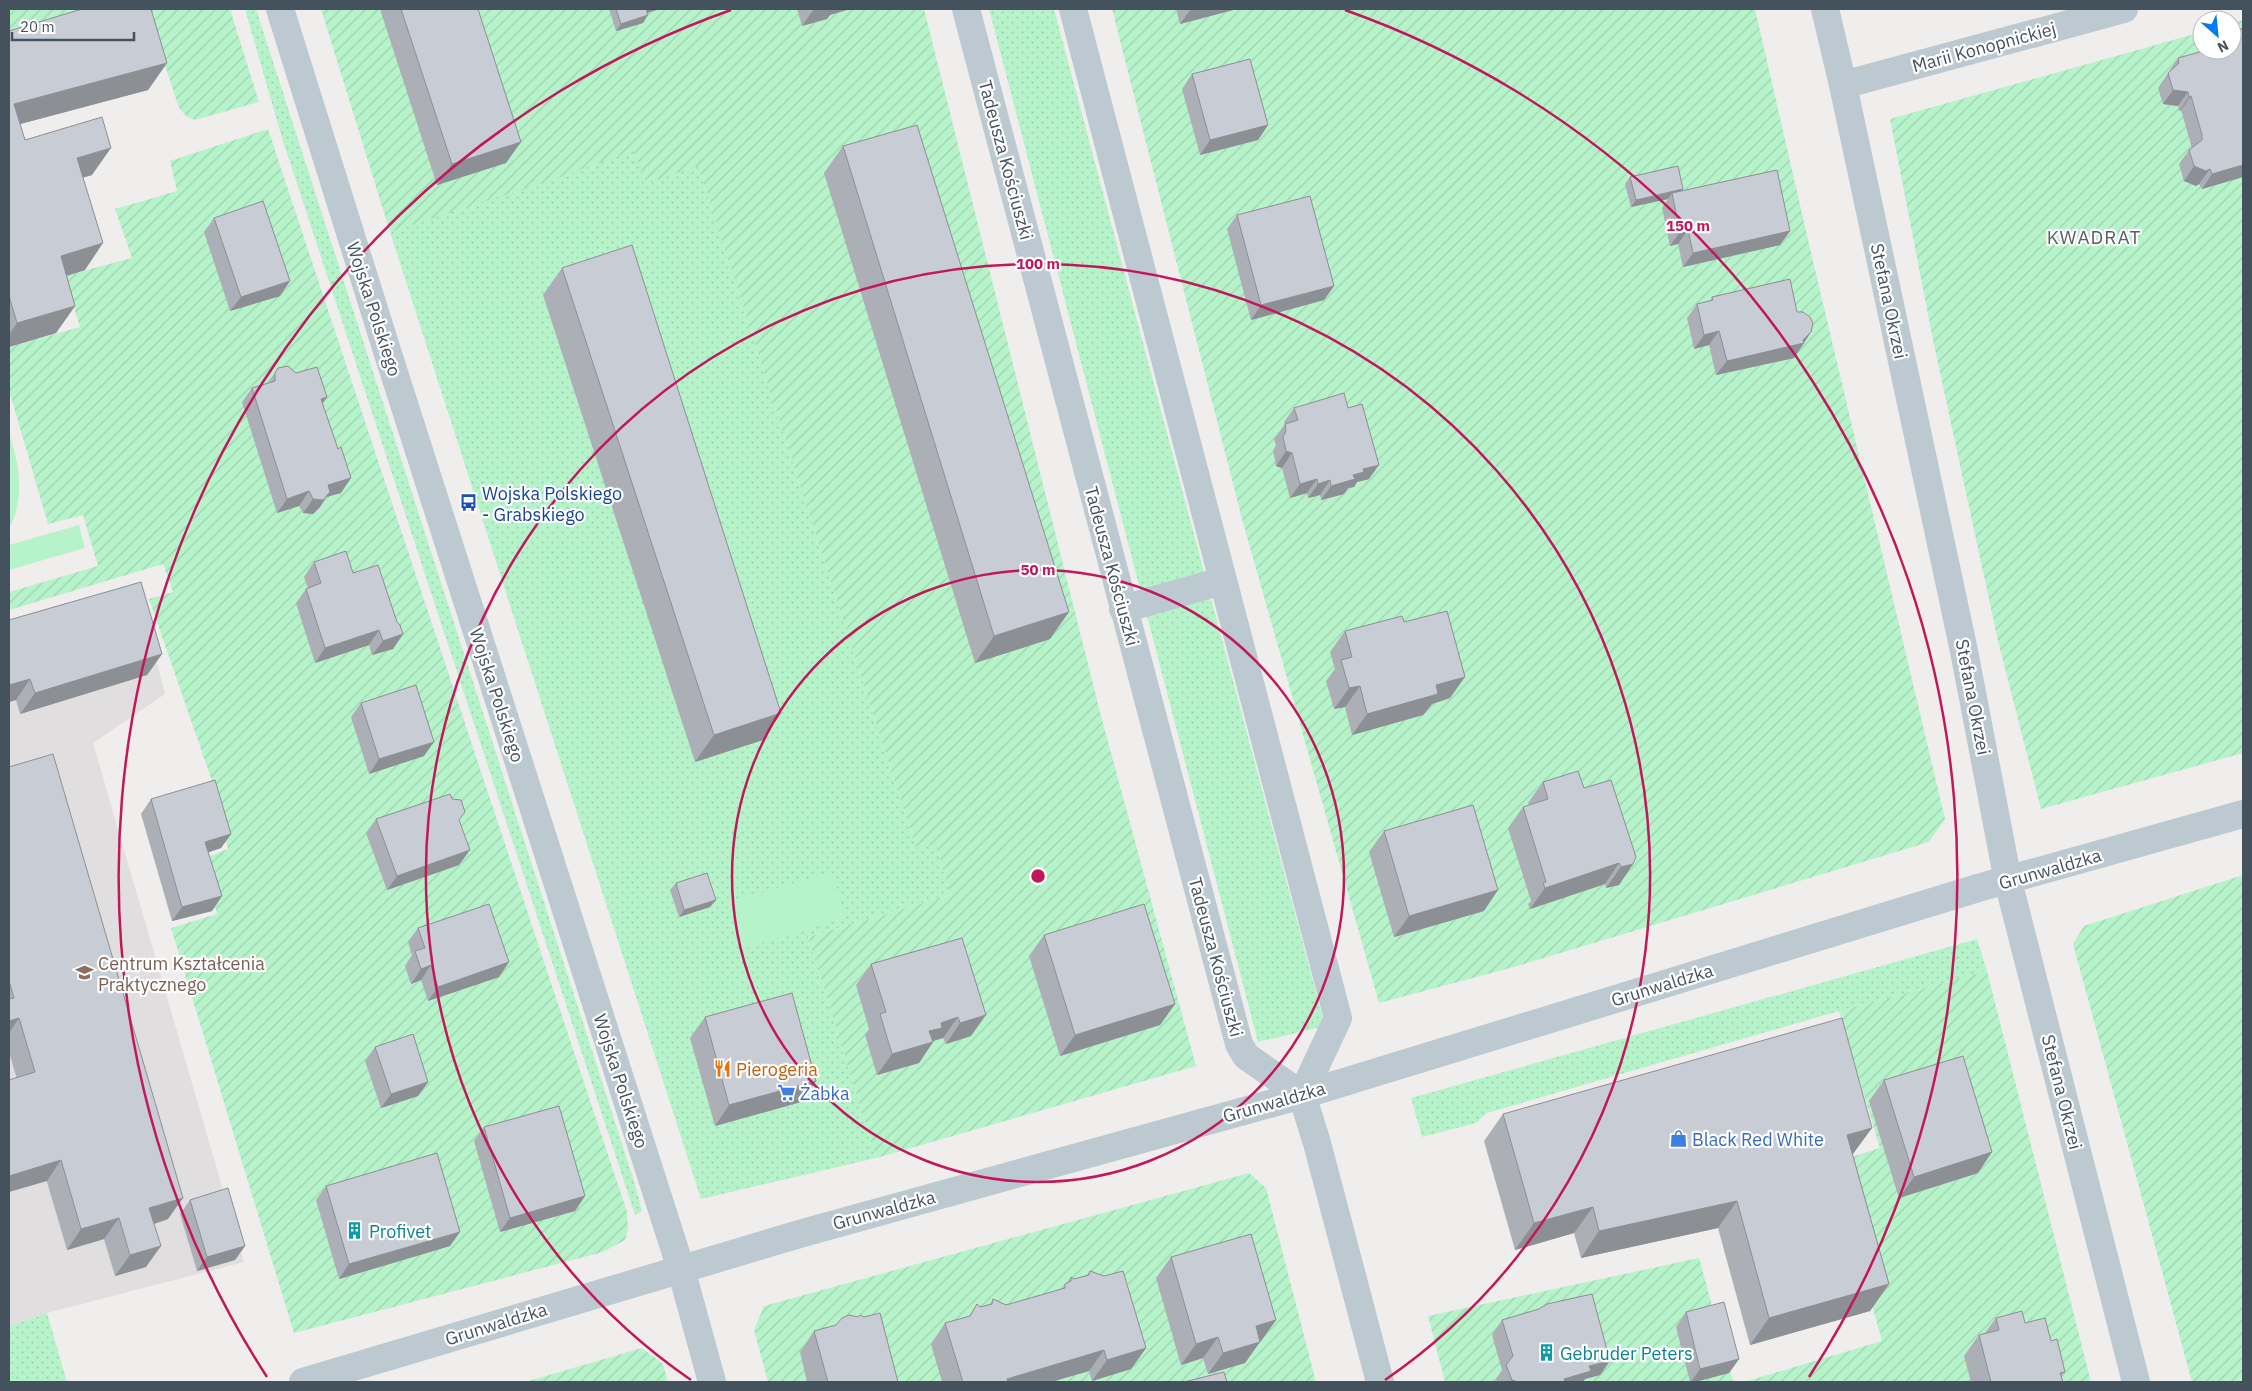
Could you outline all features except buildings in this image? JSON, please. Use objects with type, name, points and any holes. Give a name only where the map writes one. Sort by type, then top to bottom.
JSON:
[{"type":"street","name":"Wojska Polskiego","points":[[280,9],[386,348],[682,1269],[712,1382]]},
{"type":"street","name":"Tadeusza Kościuszki","points":[[966,9],[1239,1044],[1246,1056],[1302,1094]]},
{"type":"street","points":[[1073,9],[1338,1018],[1302,1094],[1317,1143],[1380,1382]]},
{"type":"street","name":"Stefana Okrzei","points":[[1825,9],[1843,85],[1964,651],[2008,881],[2136,1382]]},
{"type":"street","name":"Marii Konopnickiej","points":[[1843,85],[2124,9]]},
{"type":"street","points":[[1123,609],[1222,581]]},
{"type":"street","name":"Grunwaldzka","points":[[304,1382],[803,1232],[1302,1094],[2008,881],[2243,814]]},
{"type":"shaded area","name":"Centrum Kształcenia Praktycznego","points":[[138,590],[165,694],[93,743],[244,1262],[47,1313],[9,1326],[9,626]]},
{"type":"green space","points":[[9,9],[84,9],[9,31]]},
{"type":"green space","points":[[152,9],[230,9],[259,102],[195,120],[187,117],[179,108],[149,17]]},
{"type":"green space","points":[[245,9],[256,9],[634,1181],[642,1211],[635,1215],[282,138]]},
{"type":"green space","points":[[321,9],[924,9],[1101,716],[1196,1066],[876,1158],[808,937],[950,895],[936,844],[916,848],[698,166],[647,183],[633,151],[549,181],[390,232]]},
{"type":"green space","points":[[989,9],[1054,9],[1325,1026],[1258,1042]]},
{"type":"green space","points":[[1112,9],[1755,9],[1945,819],[1929,842],[1514,967],[1379,1003],[1242,519]]},
{"type":"green space","points":[[2242,20],[2243,753],[2041,809],[1998,641],[1933,340],[1890,119],[2192,35],[2192,60],[2242,60]]},
{"type":"green space","points":[[268,129],[627,1212],[628,1230],[625,1240],[603,1252],[294,1333],[171,928],[217,914],[202,859],[228,849],[213,784],[149,599],[173,592],[163,564],[9,610],[9,592],[98,566],[83,515],[48,524],[9,390],[9,347],[80,327],[64,276],[132,258],[115,209],[177,191],[170,161]]},
{"type":"green space","points":[[633,151],[698,166],[916,848],[936,843],[950,895],[808,937],[876,1158],[701,1199],[390,232]]},
{"type":"green space","points":[[9,434],[18,469],[19,494],[14,518],[9,529]]},
{"type":"green space","points":[[79,525],[85,548],[9,570],[9,545]]},
{"type":"green space","points":[[832,872],[845,918],[741,949],[727,903]]},
{"type":"green space","points":[[2243,875],[2243,1382],[2192,1382],[2073,944],[2084,926]]},
{"type":"green space","points":[[1977,939],[1987,971],[1839,1011],[1487,1113],[1476,1123],[1422,1137],[1411,1098]]},
{"type":"green space","points":[[1987,971],[2091,1382],[1744,1382],[1882,1341],[1832,1163],[1880,1148],[1839,1011]]},
{"type":"green space","points":[[1249,1173],[1266,1188],[1316,1382],[768,1382],[754,1330],[764,1306]]},
{"type":"green space","points":[[1699,1258],[1733,1382],[1445,1382],[1428,1316]]},
{"type":"green space","points":[[47,1313],[67,1382],[9,1382],[9,1326]]},
{"type":"green space","points":[[642,1348],[663,1364],[668,1382],[525,1382]]},
{"type":"place","name":"Wojska Polskiego - Grabskiego","points":[[468,503]]},
{"type":"place","name":"Centrum Kształcenia Praktycznego","points":[[84,973]]},
{"type":"place","name":"Pierogeria","points":[[722,1069]]},
{"type":"place","name":"Żabka","points":[[786,1093]]},
{"type":"place","name":"Black Red White","points":[[1678,1139]]},
{"type":"place","name":"Profivet","points":[[355,1231]]},
{"type":"place","name":"Gebruder Peters","points":[[1546,1353]]},
{"type":"district","name":"KWADRAT","points":[[2094,237]]}]
